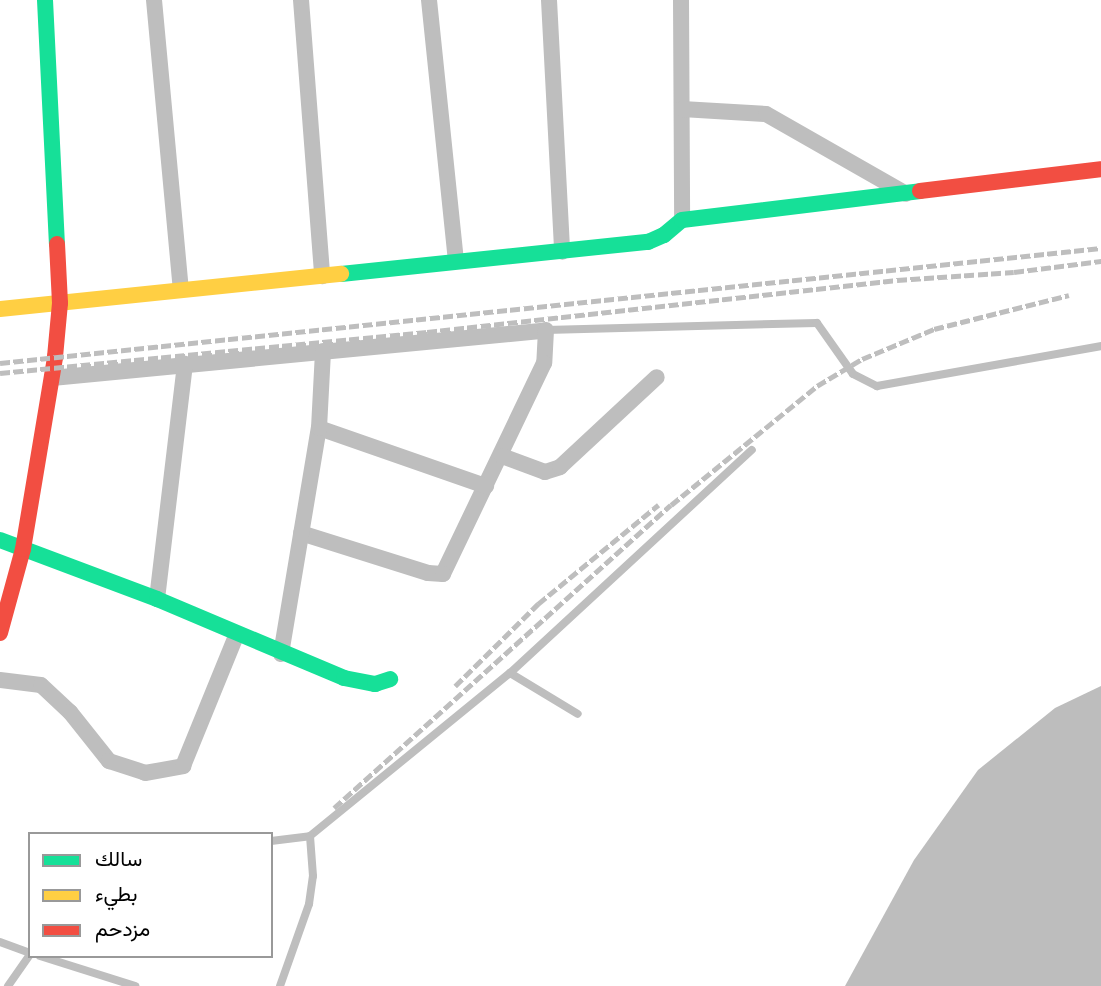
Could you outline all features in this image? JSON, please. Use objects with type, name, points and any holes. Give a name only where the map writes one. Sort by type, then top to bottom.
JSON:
[{"type":"street","points":[[0,633],[23,549],[51,378],[60,303],[45,0]]},
{"type":"street","points":[[154,0],[181,289]]},
{"type":"street","points":[[301,0],[322,276]]},
{"type":"street","points":[[429,0],[456,261]]},
{"type":"street","points":[[550,0],[562,252]]},
{"type":"street","points":[[681,0],[682,220]]},
{"type":"street","points":[[682,109],[766,114],[906,194]]},
{"type":"street","points":[[0,309],[648,242],[664,235],[682,220],[1101,169]]},
{"type":"street","points":[[51,378],[546,330],[544,363],[447,571],[440,575],[302,533]]},
{"type":"street","points":[[281,654],[319,428],[323,351]]},
{"type":"street","points":[[158,599],[184,364]]},
{"type":"street","points":[[502,456],[545,472],[560,467],[657,377]]},
{"type":"street","points":[[319,428],[486,486]]},
{"type":"street","points":[[0,540],[158,599],[281,654],[344,678],[374,684],[390,679]]},
{"type":"street","points":[[0,680],[41,685],[71,712],[109,761],[145,773],[170,769],[183,766],[237,634]]},
{"type":"lane","points":[[546,330],[817,323],[853,374],[877,386],[1101,346]]},
{"type":"lane","points":[[273,841],[310,835],[510,673],[752,450]]},
{"type":"lane","points":[[510,673],[578,714]]},
{"type":"lane","points":[[280,986],[309,904],[313,876],[310,835]]},
{"type":"lane","points":[[0,942],[28,953]]},
{"type":"lane","points":[[8,986],[28,957]]},
{"type":"lane","points":[[46,958],[135,986]]},
{"type":"shaded area","points":[[1101,686],[1101,986],[845,986],[914,860],[978,770],[1055,708]]},
{"type":"railway","points":[[0,363],[1101,248]]},
{"type":"railway","points":[[0,373],[427,332],[897,280],[1014,272],[1101,261]]},
{"type":"railway","points":[[334,808],[671,505],[817,386],[862,359],[934,329],[1069,295]]},
{"type":"railway","points":[[455,686],[538,604],[658,505]]},
{"type":"traffic: fast","points":[[45,0],[57,244]]},
{"type":"traffic: fast","points":[[341,274],[648,242],[664,235],[682,220],[920,191]]},
{"type":"traffic: fast","points":[[0,540],[157,599],[344,678],[375,684],[390,679]]},
{"type":"traffic: slow","points":[[0,309],[341,274]]},
{"type":"traffic: jam","points":[[920,191],[1101,169]]},
{"type":"traffic: jam","points":[[0,633],[23,549],[55,357],[60,303],[57,244]]}]
